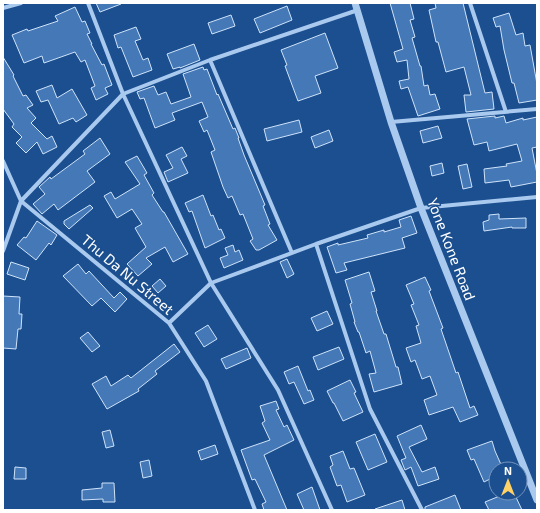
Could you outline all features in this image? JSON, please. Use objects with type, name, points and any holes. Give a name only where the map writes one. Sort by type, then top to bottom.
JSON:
[{"type":"street","points":[[3,8],[21,3]]},
{"type":"street","points":[[88,3],[123,94],[211,283],[278,390],[332,510]]},
{"type":"street","points":[[470,3],[506,112]]},
{"type":"street","points":[[3,251],[4,244],[21,201],[123,94],[356,6]]},
{"type":"street","name":"Yone Kone Road","points":[[356,6],[391,122],[421,208],[537,500]]},
{"type":"street","points":[[210,60],[292,253]]},
{"type":"street","points":[[391,122],[537,109]]},
{"type":"street","name":"Thu Da Nu Street","points":[[3,161],[21,201],[169,322],[206,381],[255,510]]},
{"type":"street","points":[[169,322],[211,283],[316,244],[421,208],[537,197]]},
{"type":"street","points":[[316,244],[370,409],[422,510]]},
{"type":"building","points":[[96,3],[121,3],[121,4],[100,12]]},
{"type":"building","points":[[390,3],[410,3],[414,19],[410,20],[415,37],[412,38],[421,66],[424,86],[428,85],[430,95],[435,94],[440,109],[418,116],[408,87],[401,89],[399,81],[409,79],[407,60],[397,62],[394,52],[403,49]]},
{"type":"building","points":[[435,3],[463,3],[485,93],[492,92],[494,109],[466,112],[464,95],[471,95],[464,67],[446,72],[438,42],[436,42],[429,10],[436,8]]},
{"type":"building","points":[[287,6],[292,20],[260,33],[254,19]]},
{"type":"building","points":[[75,7],[82,22],[85,21],[90,33],[87,34],[91,44],[102,65],[104,64],[112,85],[105,88],[108,94],[96,100],[91,88],[95,86],[85,60],[81,62],[75,52],[44,63],[42,56],[24,63],[12,35],[27,29],[28,31],[58,21],[55,16]]},
{"type":"building","points":[[509,13],[516,35],[523,33],[525,46],[530,45],[537,84],[537,100],[519,103],[514,83],[512,83],[500,26],[496,27],[493,18]]},
{"type":"building","points":[[231,15],[235,26],[212,34],[208,23]]},
{"type":"building","points":[[136,27],[141,39],[135,41],[143,60],[148,58],[152,70],[133,77],[121,47],[118,48],[114,35]]},
{"type":"building","points":[[325,33],[338,68],[315,76],[321,93],[298,101],[285,66],[287,65],[281,50]]},
{"type":"building","points":[[194,44],[200,60],[180,68],[173,69],[167,54]]},
{"type":"building","points":[[3,57],[14,75],[13,76],[23,96],[26,95],[33,105],[27,108],[36,118],[31,123],[47,139],[52,136],[57,147],[43,154],[37,142],[26,153],[16,143],[22,137],[12,127],[14,124],[3,109]]},
{"type":"building","points":[[203,67],[204,70],[207,69],[233,129],[235,128],[244,155],[265,205],[263,206],[270,224],[268,225],[277,240],[259,250],[256,250],[250,241],[253,239],[243,214],[240,215],[232,196],[228,198],[223,187],[211,152],[215,150],[207,130],[204,132],[199,121],[208,117],[202,102],[172,113],[175,120],[155,128],[144,98],[140,99],[137,92],[154,86],[158,95],[166,92],[171,104],[191,97],[183,74]]},
{"type":"building","points":[[52,85],[57,98],[72,89],[87,115],[76,122],[73,118],[59,124],[48,100],[41,102],[36,91]]},
{"type":"building","points":[[495,116],[495,118],[504,116],[506,123],[523,118],[523,120],[537,117],[537,147],[532,148],[537,182],[511,187],[509,180],[485,183],[484,169],[507,166],[506,164],[522,161],[517,144],[489,151],[487,142],[474,145],[467,119]]},
{"type":"building","points":[[299,120],[302,132],[267,141],[264,129]]},
{"type":"building","points":[[438,126],[442,138],[423,143],[420,131]]},
{"type":"building","points":[[329,130],[333,141],[315,148],[311,137]]},
{"type":"building","points":[[100,138],[110,154],[87,171],[95,182],[58,210],[54,204],[42,214],[33,204],[45,194],[39,187],[50,177],[51,179],[85,154],[83,151]]},
{"type":"building","points":[[182,147],[187,156],[181,159],[188,173],[168,182],[164,172],[173,168],[166,155]]},
{"type":"building","points":[[137,156],[147,173],[144,175],[154,193],[152,195],[164,212],[188,254],[173,262],[165,247],[146,258],[152,264],[138,276],[127,264],[146,247],[135,228],[142,224],[132,209],[117,218],[104,196],[111,192],[115,199],[140,184],[125,162]]},
{"type":"building","points":[[442,163],[444,173],[432,176],[430,166]]},
{"type":"building","points":[[467,164],[472,187],[463,189],[458,166]]},
{"type":"building","points":[[203,195],[211,216],[213,215],[219,230],[221,229],[225,238],[205,248],[192,211],[189,212],[185,203]]},
{"type":"building","points":[[90,205],[93,208],[69,229],[64,224],[64,221]]},
{"type":"building","points":[[499,214],[499,219],[526,218],[526,228],[512,227],[484,231],[483,222],[489,220],[489,215]]},
{"type":"building","points":[[411,216],[417,233],[402,238],[405,248],[344,263],[347,270],[336,273],[327,247],[338,243],[338,245],[368,238],[367,235],[401,227],[399,220]]},
{"type":"building","points":[[37,221],[57,235],[51,245],[49,243],[36,260],[17,245],[24,237],[26,238]]},
{"type":"building","points":[[233,245],[235,252],[239,250],[243,260],[224,268],[220,258],[228,255],[225,248]]},
{"type":"building","points":[[287,259],[294,274],[287,278],[280,262]]},
{"type":"building","points":[[11,262],[29,268],[25,280],[7,274]]},
{"type":"building","points":[[78,264],[86,274],[89,271],[114,298],[120,292],[127,299],[115,312],[101,298],[92,306],[63,276]]},
{"type":"building","points":[[369,272],[375,291],[371,292],[376,311],[384,334],[386,334],[396,367],[398,367],[402,384],[374,392],[369,374],[376,373],[370,351],[366,353],[354,322],[350,304],[352,303],[345,280]]},
{"type":"building","points":[[425,277],[431,290],[429,291],[443,328],[441,329],[456,373],[458,372],[470,408],[474,406],[478,415],[460,422],[453,407],[429,415],[424,400],[437,395],[430,376],[422,379],[415,360],[411,362],[406,348],[421,343],[416,326],[419,325],[411,305],[414,304],[406,285]]},
{"type":"building","points":[[160,279],[166,286],[158,293],[152,286]]},
{"type":"building","points":[[3,296],[20,297],[19,314],[22,314],[21,329],[18,329],[16,349],[3,348]]},
{"type":"building","points":[[327,311],[333,324],[317,331],[311,318]]},
{"type":"building","points":[[208,325],[217,339],[204,347],[195,333]]},
{"type":"building","points":[[88,332],[100,346],[92,352],[80,338]]},
{"type":"building","points":[[174,344],[180,352],[155,371],[157,374],[138,389],[139,391],[107,409],[92,384],[106,376],[111,386],[128,375],[131,378]]},
{"type":"building","points":[[339,347],[344,359],[318,370],[313,357]]},
{"type":"building","points":[[247,348],[251,358],[226,369],[221,359]]},
{"type":"building","points":[[298,366],[308,391],[310,390],[314,400],[304,404],[294,382],[289,384],[284,372]]},
{"type":"building","points":[[350,380],[363,412],[343,421],[327,391]]},
{"type":"building","points":[[276,401],[279,409],[276,410],[284,427],[287,425],[294,440],[264,455],[287,510],[264,510],[262,504],[266,502],[255,479],[252,480],[241,450],[270,440],[262,423],[265,421],[260,406]]},
{"type":"building","points":[[421,425],[427,439],[409,447],[422,472],[435,467],[439,479],[418,486],[411,467],[405,470],[401,460],[406,458],[397,436]]},
{"type":"building","points":[[110,430],[114,446],[106,448],[102,432]]},
{"type":"building","points":[[375,434],[387,462],[368,470],[356,442]]},
{"type":"building","points":[[492,441],[499,461],[488,461],[488,480],[484,482],[474,459],[471,460],[467,450]]},
{"type":"building","points":[[215,445],[218,454],[201,460],[198,451]]},
{"type":"building","points":[[343,451],[350,469],[354,468],[365,495],[347,502],[341,485],[337,486],[330,467],[333,465],[330,456]]},
{"type":"building","points":[[149,460],[152,476],[143,478],[140,462]]},
{"type":"building","points":[[15,467],[26,468],[26,479],[14,479]]},
{"type":"building","points":[[102,483],[114,483],[115,502],[103,502],[103,499],[82,500],[82,490],[102,488]]},
{"type":"building","points":[[312,487],[320,510],[304,510],[297,494]]},
{"type":"building","points":[[455,495],[461,510],[425,510],[425,507]]},
{"type":"building","points":[[402,500],[405,510],[375,509]]},
{"type":"building","points":[[518,501],[522,510],[489,510],[485,502]]}]
